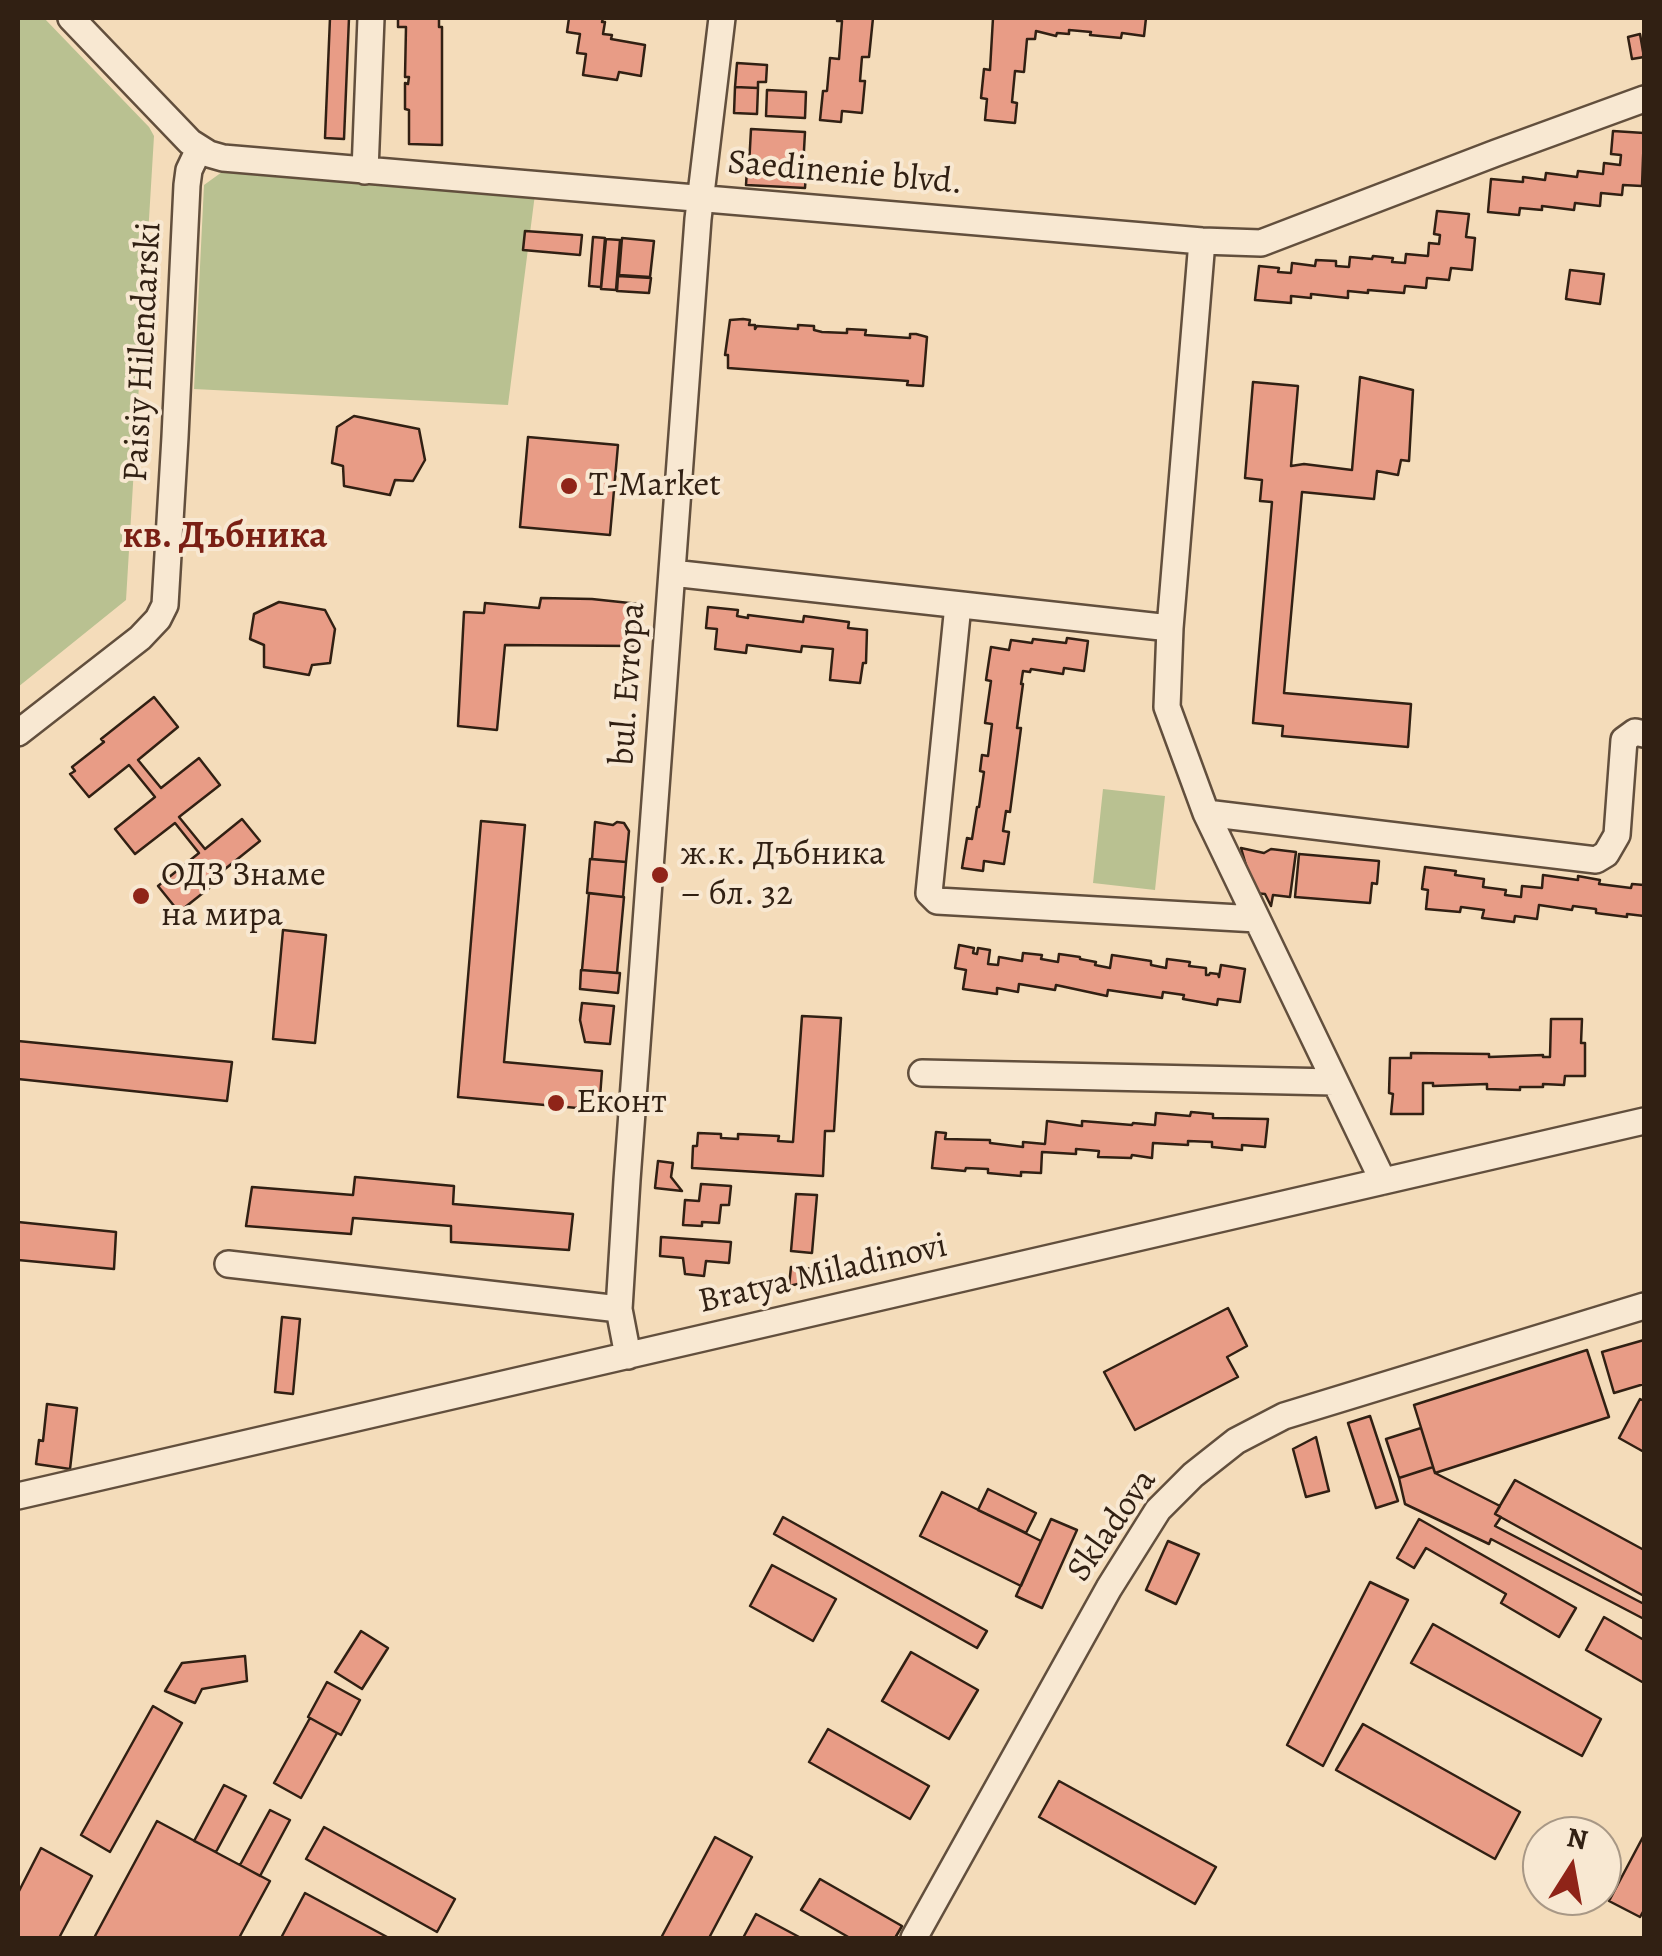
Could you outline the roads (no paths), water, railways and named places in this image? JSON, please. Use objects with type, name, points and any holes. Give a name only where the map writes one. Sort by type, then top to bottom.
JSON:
[{"type":"street","name":"Saedinenie blvd.","points":[[71,18],[179,132],[200,149],[223,158],[1202,241],[1261,243],[1644,99]]},
{"type":"street","points":[[365,171],[370,18]]},
{"type":"street","name":"bul. Evropa","points":[[628,1356],[618,1308],[700,197],[722,18]]},
{"type":"street","name":"Paisiy Hilendarski","points":[[18,733],[140,638],[158,620],[165,605],[187,185],[189,170],[200,149]]},
{"type":"street","points":[[1202,241],[1166,708],[1206,814],[1383,1181]]},
{"type":"street","points":[[672,573],[1170,628]]},
{"type":"street","points":[[958,605],[929,892],[937,901],[1256,918]]},
{"type":"street","points":[[1206,814],[1596,860],[1606,854],[1617,836],[1624,740],[1635,732],[1644,734]]},
{"type":"street","points":[[922,1073],[1334,1082]]},
{"type":"street","name":"Bratya Miladinovi","points":[[18,1496],[1644,1121]]},
{"type":"street","points":[[228,1264],[618,1308]]},
{"type":"street","name":"Skladova","points":[[914,1938],[1109,1588],[1158,1510],[1193,1475],[1236,1440],[1284,1416],[1644,1306]]},
{"type":"place","name":"T-Market","points":[[569,486]]},
{"type":"place","name":"ж.к. Дъбника – бл. 32","points":[[660,875]]},
{"type":"place","name":"ОДЗ Знаме на мира","points":[[141,896]]},
{"type":"place","name":"Еконт","points":[[556,1103]]},
{"type":"district","name":"кв. Дъбника","points":[[225,538]]}]
